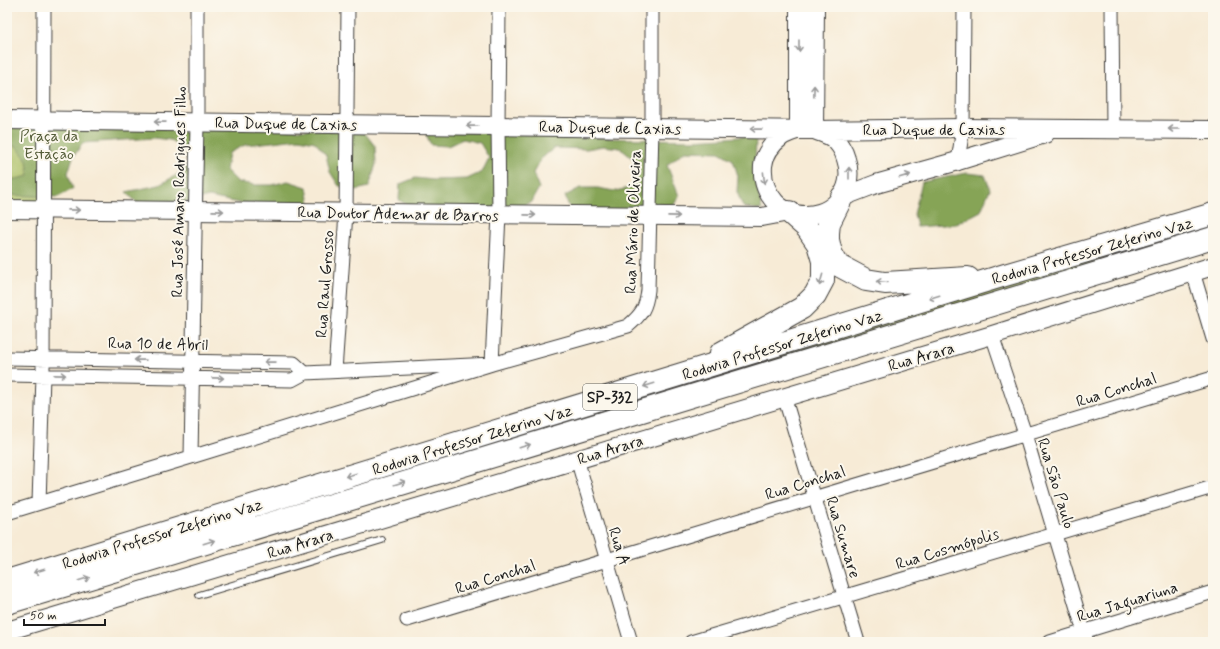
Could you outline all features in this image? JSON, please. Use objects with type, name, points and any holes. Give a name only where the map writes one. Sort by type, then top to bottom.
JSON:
[{"type":"highway","points":[[842,198],[829,223],[829,247],[838,265],[866,280],[885,283],[1005,275]]},
{"type":"highway","points":[[673,378],[802,308],[816,295],[823,280],[823,261],[818,244],[807,228],[789,212]]},
{"type":"highway","name":"Rodovia Professor Zeferino Vaz","points":[[7,581],[279,496],[673,378],[1005,275],[1213,214]]},
{"type":"highway","name":"Rodovia Professor Zeferino Vaz","points":[[7,603],[1213,238]]},
{"type":"street","points":[[40,503],[43,375],[44,7]]},
{"type":"street","name":"Rua José Amaro Rodrigues Filho","points":[[192,457],[192,361],[197,122],[197,7]]},
{"type":"street","name":"Rua Raul Grosso","points":[[335,371],[346,213],[348,7]]},
{"type":"street","points":[[492,364],[499,214],[499,7]]},
{"type":"street","name":"Rua Mário de Oliveira","points":[[492,364],[628,326],[639,316],[646,305],[651,216],[652,7]]},
{"type":"street","points":[[799,7],[807,129]]},
{"type":"street","points":[[807,129],[815,7]]},
{"type":"street","points":[[958,161],[963,128],[964,7]]},
{"type":"street","points":[[1112,7],[1113,129]]},
{"type":"street","name":"Rua Duque de Caxias","points":[[7,120],[652,128],[1213,130]]},
{"type":"street","points":[[842,198],[848,182],[849,168],[844,150],[832,137],[807,129],[783,135],[769,149],[763,164],[764,182],[769,196],[778,205],[789,212],[805,216],[821,213],[832,208],[842,198],[876,184],[958,161],[1061,129]]},
{"type":"street","name":"Rua Doutor Ademar de Barros","points":[[7,209],[762,217],[789,212]]},
{"type":"street","name":"Rua Arara","points":[[7,631],[784,396],[992,335],[1213,266]]},
{"type":"street","points":[[1193,272],[1213,339]]},
{"type":"street","name":"Rua São Paulo","points":[[992,335],[1025,434],[1086,637]]},
{"type":"street","name":"Rua 10 de Abril","points":[[7,358],[294,363],[305,373]]},
{"type":"street","points":[[7,375],[292,380],[305,373],[492,364]]},
{"type":"street","points":[[7,513],[492,364]]},
{"type":"street","name":"Rua Conchal","points":[[407,620],[1213,378]]},
{"type":"street","name":"Rua Sumare","points":[[784,396],[858,642]]},
{"type":"street","name":"Rua A","points":[[577,459],[631,642]]},
{"type":"street","name":"Rua Cosmópolis","points":[[691,642],[1213,486]]},
{"type":"street","name":"Rua Jaguariuna","points":[[1050,642],[1086,637],[1213,592]]},
{"type":"lane","points":[[199,595],[382,540]]},
{"type":"green space","name":"Praça da Estação","points":[[7,117],[364,132],[375,146],[376,164],[369,187],[356,190],[339,186],[330,172],[326,155],[315,142],[299,139],[245,145],[229,153],[226,170],[238,182],[255,185],[272,185],[288,181],[307,187],[310,204],[244,204],[209,197],[155,206],[138,204],[126,192],[159,185],[175,176],[188,165],[184,148],[170,140],[154,138],[83,143],[73,157],[68,173],[73,189],[58,197],[7,195],[7,180],[29,176],[27,160],[17,147],[7,144]]},
{"type":"green space","name":"Praça da Estação","points":[[7,122],[41,123],[40,206],[7,204]]},
{"type":"green space","points":[[424,130],[601,138],[692,140],[756,136],[755,177],[762,210],[743,207],[737,192],[738,176],[733,160],[719,152],[685,151],[667,165],[679,196],[671,210],[571,212],[565,196],[580,188],[598,188],[614,191],[631,188],[639,174],[633,159],[620,148],[603,146],[587,149],[554,148],[541,159],[533,173],[539,188],[531,202],[516,208],[413,209],[399,200],[400,184],[415,178],[434,180],[467,179],[482,172],[489,158],[480,143],[463,139],[448,146],[431,145]]},
{"type":"green space","points":[[967,173],[985,175],[990,189],[981,211],[956,224],[917,227],[914,214],[922,182]]},
{"type":"green space","points":[[1213,221],[1213,231],[7,596],[7,586]]}]
